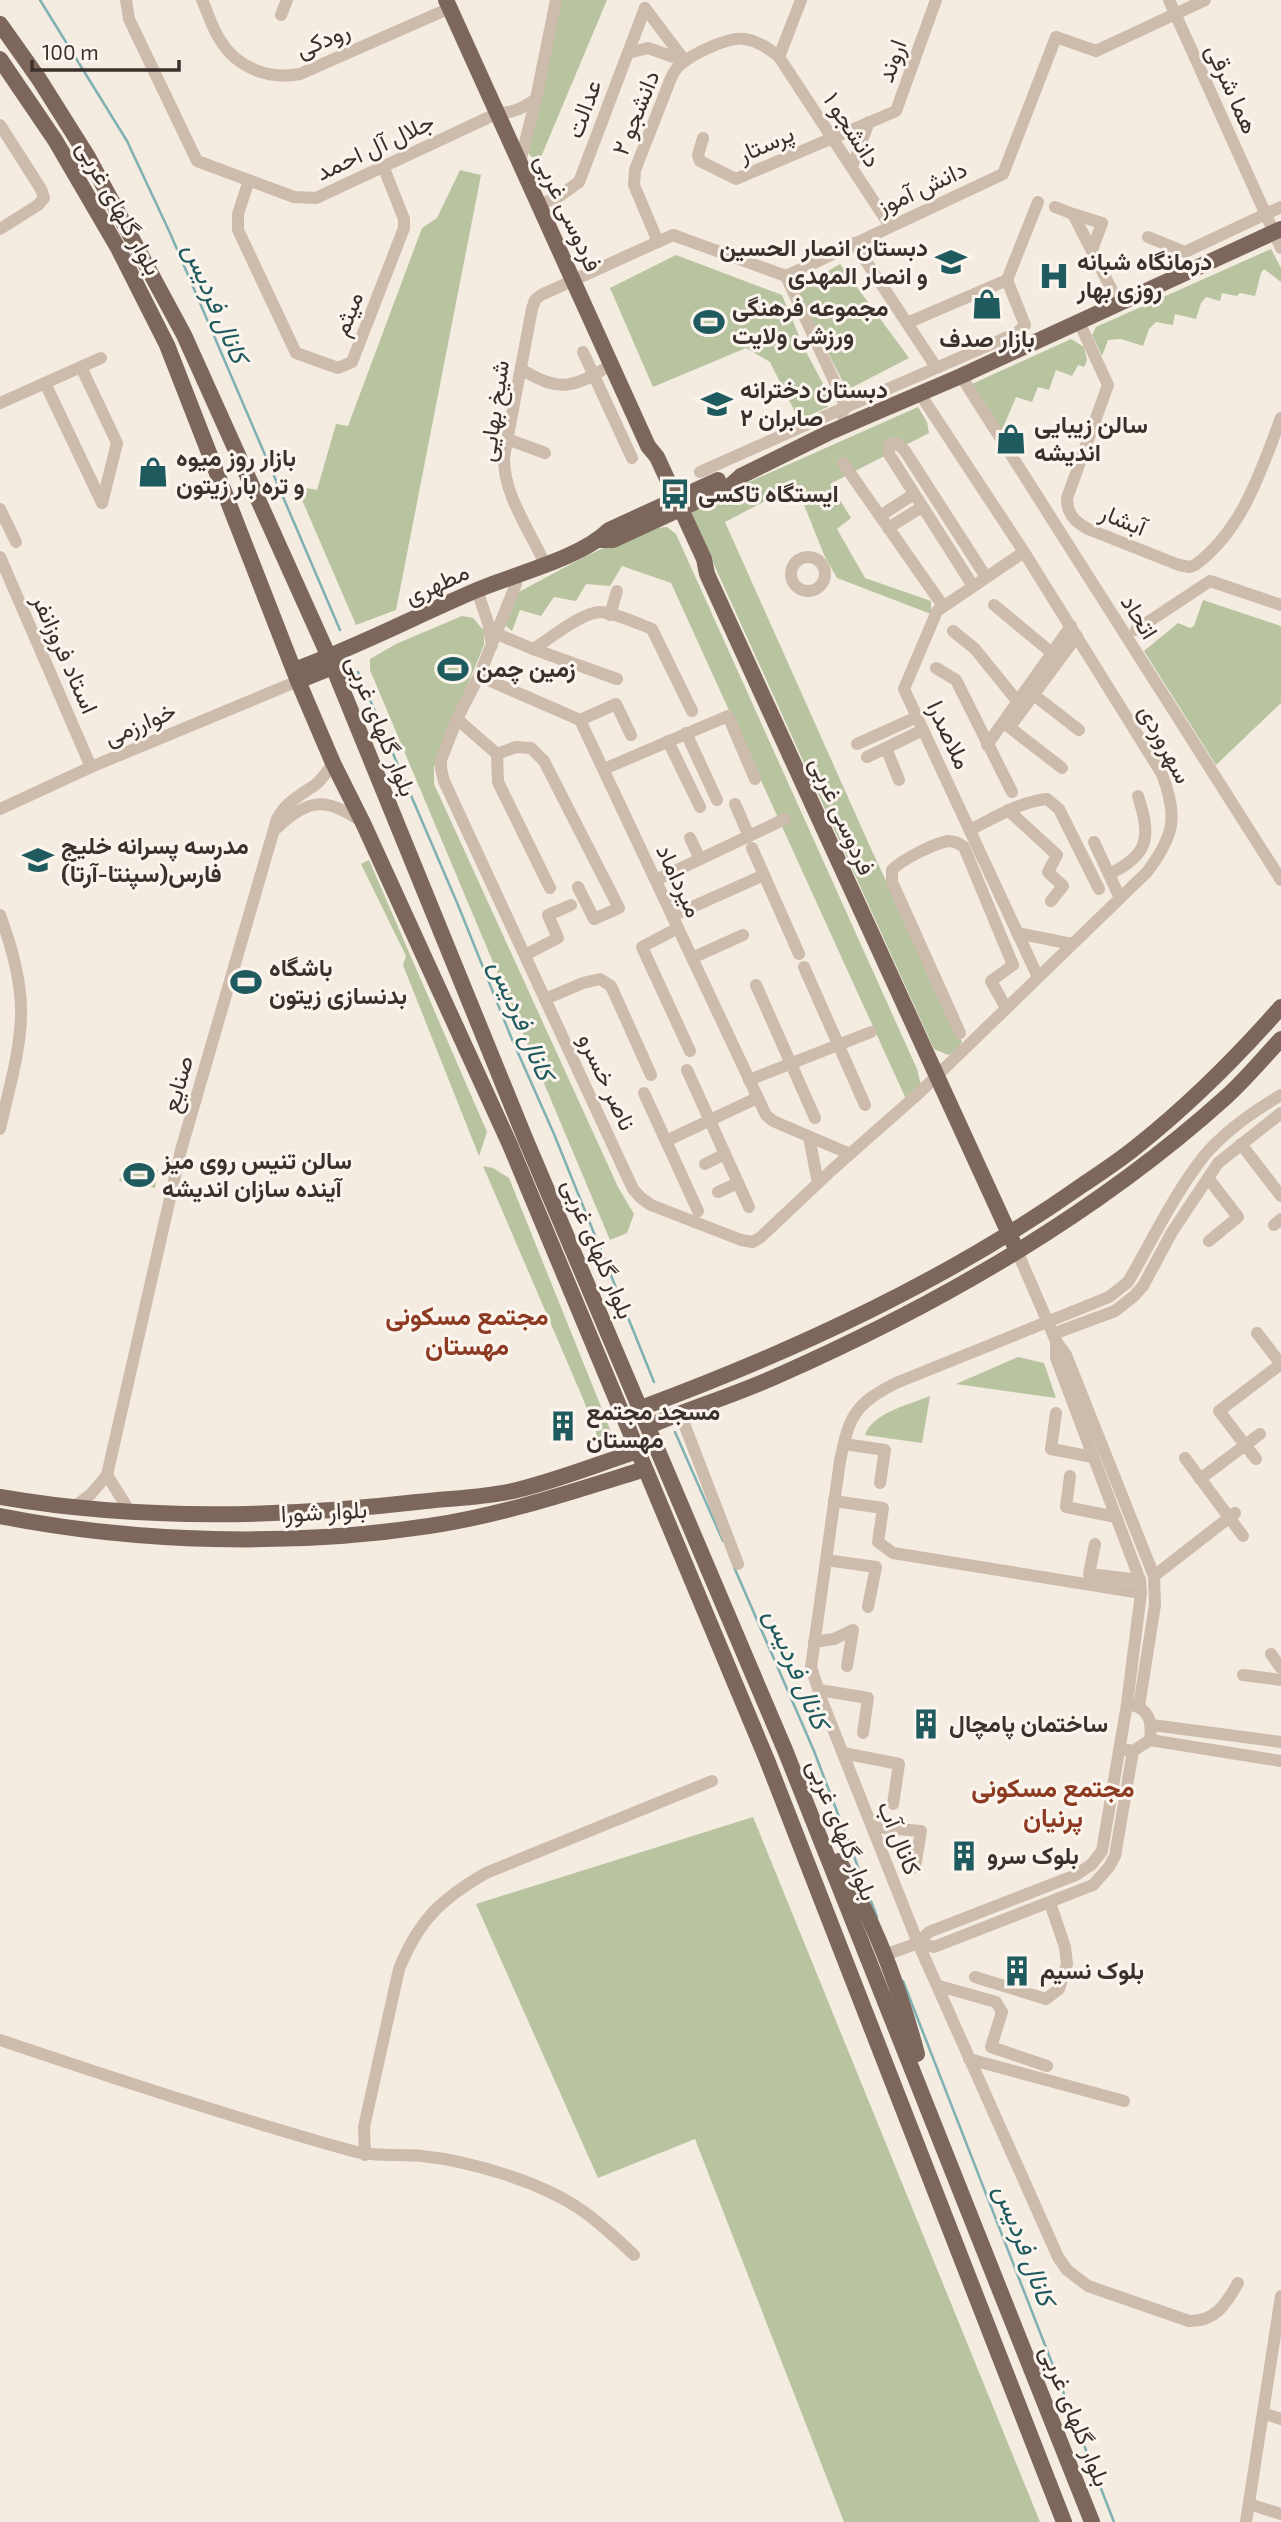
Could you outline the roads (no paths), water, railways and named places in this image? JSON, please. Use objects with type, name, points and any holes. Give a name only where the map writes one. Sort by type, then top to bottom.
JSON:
[{"type":"main road","name":"فردوسی غربی","points":[[448,4],[648,446],[657,457],[674,505],[704,559],[707,574],[1017,1251]]},
{"type":"main road","name":"بلوار گلهای غربی","points":[[0,24],[40,79],[135,240],[189,346],[331,662],[525,1138],[726,1608],[811,1815],[1092,2522]]},
{"type":"main road","name":"بلوار گلهای غربی","points":[[0,59],[55,140],[118,248],[167,345],[333,763],[510,1145],[767,1760],[1064,2522]]},
{"type":"main road","name":"مطهری","points":[[296,675],[331,662],[355,645],[515,579],[598,540],[609,530],[674,505],[727,477],[741,475],[828,433],[961,376],[1277,231]]},
{"type":"main road","points":[[331,662],[478,594]]},
{"type":"main road","points":[[318,634],[335,644],[355,645]]},
{"type":"main road","points":[[641,1408],[822,1334],[883,1305],[1009,1235],[1136,1147],[1221,1071],[1281,1007]]},
{"type":"main road","points":[[649,1426],[776,1377],[890,1324],[1017,1251],[1102,1196],[1148,1161],[1227,1096],[1281,1039]]},
{"type":"main road","points":[[566,1279],[573,1267],[582,1270]]},
{"type":"main road","points":[[674,1396],[671,1406],[674,1411],[680,1413]]},
{"type":"main road","name":"بلوار شورا","points":[[0,1497],[130,1512],[221,1515],[345,1510],[516,1490],[638,1451]]},
{"type":"main road","name":"بلوار شورا","points":[[0,1516],[85,1531],[206,1539],[326,1536],[429,1526],[520,1508],[645,1469]]},
{"type":"main road","points":[[706,1615],[715,1621],[721,1619],[726,1608]]},
{"type":"main road","points":[[811,1815],[873,1924],[901,1994],[929,2108]]},
{"type":"street","name":"جلال آل احمد","points":[[126,0],[129,19],[197,161],[293,197],[316,198],[498,113],[524,108],[536,99]]},
{"type":"street","name":"رودکی","points":[[202,0],[220,40],[231,53],[251,69],[274,76],[300,74],[448,4]]},
{"type":"street","points":[[281,15],[287,0]]},
{"type":"street","points":[[520,162],[556,0]]},
{"type":"street","points":[[779,57],[801,0]]},
{"type":"street","name":"اروند","points":[[832,137],[896,111],[936,0]]},
{"type":"street","name":"هما شرقی","points":[[1169,0],[1266,214],[1277,231],[1281,248]]},
{"type":"street","name":"دانش آموز","points":[[786,276],[1003,174],[1056,37],[1096,51],[1206,0]]},
{"type":"street","name":"عدالت","points":[[539,205],[558,197],[579,182],[645,8],[685,61]]},
{"type":"street","name":"دانشجو ۲","points":[[658,242],[634,185],[635,170],[677,66],[729,39],[745,38],[761,44],[779,57]]},
{"type":"street","points":[[628,53],[648,48],[685,61]]},
{"type":"street","name":"دانشجو ۱","points":[[779,57],[890,226]]},
{"type":"street","points":[[852,167],[869,122]]},
{"type":"street","points":[[0,125],[44,198],[38,205],[0,229]]},
{"type":"street","name":"پرستار","points":[[703,138],[698,155],[700,161],[736,179],[832,137]]},
{"type":"street","name":"میثم","points":[[249,180],[237,214],[238,230],[290,341],[296,353],[338,368],[352,362],[404,228],[404,219],[383,166]]},
{"type":"street","points":[[700,472],[1017,333],[1025,326],[1007,280],[1038,202]]},
{"type":"street","points":[[1055,207],[1102,223],[1092,250]]},
{"type":"street","points":[[1148,237],[1185,252],[1281,207]]},
{"type":"street","points":[[1073,214],[1119,304]]},
{"type":"street","points":[[573,279],[673,235],[786,276],[846,407]]},
{"type":"street","points":[[854,243],[936,367]]},
{"type":"street","name":"شیخ بهایی","points":[[540,567],[508,487],[504,470],[536,300],[549,290],[573,279]]},
{"type":"street","points":[[907,323],[1007,280]]},
{"type":"street","name":"آبشار","points":[[1079,322],[1108,386],[1067,498],[1068,510],[1075,522],[1088,529],[1179,565],[1195,565]]},
{"type":"street","points":[[583,352],[632,458]]},
{"type":"street","points":[[0,403],[101,358]]},
{"type":"street","points":[[521,369],[538,379],[561,386],[575,384],[612,364]]},
{"type":"street","points":[[45,383],[102,503],[117,443],[81,367]]},
{"type":"street","name":"اتحاد","points":[[961,376],[1281,880]]},
{"type":"street","name":"سهروردی","points":[[920,394],[1024,552],[1162,774],[1174,809],[1168,840],[1157,858],[1120,898],[936,1077]]},
{"type":"street","points":[[828,433],[846,407]]},
{"type":"street","points":[[1281,418],[1278,435],[1240,515],[1195,565],[1210,581],[1281,605]]},
{"type":"street","points":[[508,439],[545,453]]},
{"type":"street","points":[[973,586],[889,454],[889,444],[897,443],[905,451],[986,577]]},
{"type":"street","points":[[843,463],[943,606]]},
{"type":"street","points":[[880,516],[914,494]]},
{"type":"street","points":[[888,528],[922,507]]},
{"type":"street","points":[[0,509],[16,542]]},
{"type":"street","name":"ملاصدرا","points":[[1024,552],[937,611],[904,689],[1038,977]]},
{"type":"street","name":"استاد فروزانفر","points":[[0,557],[91,767]]},
{"type":"street","name":"ناصر خسرو","points":[[515,579],[494,640],[457,719],[441,761],[444,781],[633,1189],[640,1198],[728,1236],[752,1242],[761,1237],[936,1077]]},
{"type":"street","points":[[1136,630],[1210,581]]},
{"type":"street","points":[[610,615],[617,591]]},
{"type":"street","points":[[478,594],[494,640],[533,649],[617,679]]},
{"type":"street","points":[[994,605],[1052,653]]},
{"type":"street","points":[[533,649],[584,617],[603,612],[652,629],[692,711]]},
{"type":"street","points":[[953,631],[975,649],[1018,702]]},
{"type":"street","points":[[1062,768],[1006,725],[1074,631]]},
{"type":"street","name":"ملاصدرا","points":[[989,749],[1018,702],[1030,693],[1052,653],[1074,631]]},
{"type":"street","points":[[936,668],[956,680],[1012,792]]},
{"type":"street","name":"خوارزمی","points":[[0,809],[296,675]]},
{"type":"street","points":[[479,676],[580,720],[616,704],[631,735]]},
{"type":"street","points":[[1030,693],[1079,730]]},
{"type":"street","points":[[604,769],[728,716],[755,779]]},
{"type":"street","points":[[858,744],[917,717]]},
{"type":"street","points":[[457,719],[497,754],[498,782],[550,888]]},
{"type":"street","name":"میرداماد","points":[[580,720],[766,1115],[809,1138],[850,1154]]},
{"type":"street","points":[[867,757],[923,730]]},
{"type":"street","points":[[686,733],[717,800]]},
{"type":"street","points":[[667,741],[700,807]]},
{"type":"street","points":[[497,754],[516,747],[531,748],[544,761],[619,908],[594,919],[578,887]]},
{"type":"street","points":[[886,748],[899,780]]},
{"type":"street","name":"صنایع","points":[[107,1475],[181,1150],[274,830],[283,808],[317,784],[333,763]]},
{"type":"street","points":[[1109,874],[1138,857],[1145,841],[1147,824],[1138,796]]},
{"type":"street","points":[[970,830],[1008,810],[1035,800],[1047,799],[1059,809],[1098,889]]},
{"type":"street","points":[[274,830],[295,811],[313,804],[342,808],[363,823]]},
{"type":"street","points":[[735,804],[799,954]]},
{"type":"street","points":[[1008,810],[1057,855],[1048,872],[1063,886],[1051,901]]},
{"type":"street","points":[[656,880],[700,859],[750,842],[785,819]]},
{"type":"street","points":[[690,838],[700,859]]},
{"type":"street","points":[[960,1033],[892,882],[892,870],[898,863],[946,841],[956,842],[964,847],[1013,965],[991,981],[1006,1008]]},
{"type":"street","points":[[1094,842],[1120,898]]},
{"type":"street","points":[[672,916],[764,875]]},
{"type":"street","points":[[525,955],[558,938],[548,915],[571,905]]},
{"type":"street","points":[[0,915],[20,985],[21,1016],[18,1045],[0,1129]]},
{"type":"street","points":[[678,928],[642,947],[690,1051]]},
{"type":"street","points":[[1017,933],[1072,944]]},
{"type":"street","points":[[692,958],[743,935]]},
{"type":"street","points":[[804,967],[865,1105]]},
{"type":"street","points":[[545,999],[600,979],[611,986],[651,1075]]},
{"type":"street","points":[[756,985],[816,1118]]},
{"type":"street","points":[[749,1080],[871,1032]]},
{"type":"street","points":[[687,1070],[749,1207]]},
{"type":"street","points":[[644,1093],[698,1211]]},
{"type":"street","name":"کانال آب","points":[[1238,2283],[1226,2304],[1214,2315],[1200,2321],[1189,2321],[1087,2286],[1077,2280],[1058,2257],[918,1943],[811,1667],[847,1428],[861,1405],[875,1393],[1109,1297],[1128,1282],[1190,1176],[1206,1154],[1242,1122],[1281,1096]]},
{"type":"street","points":[[666,1140],[757,1098]]},
{"type":"street","points":[[1054,1337],[1115,1311],[1134,1296],[1218,1163],[1281,1113]]},
{"type":"street","points":[[809,1138],[818,1183]]},
{"type":"street","points":[[1241,1144],[1281,1196]]},
{"type":"street","points":[[705,1164],[725,1154]]},
{"type":"street","points":[[1208,1178],[1238,1217],[1209,1241]]},
{"type":"street","points":[[718,1192],[738,1183]]},
{"type":"street","points":[[885,1955],[918,1943],[929,1932],[1076,1875],[1092,1864],[1102,1851],[1126,1750],[1155,1605],[1154,1576],[1066,1355],[1054,1337],[1017,1251]]},
{"type":"street","points":[[1256,1459],[1219,1411],[1281,1364],[1257,1333]]},
{"type":"street","points":[[1054,1337],[1056,1359],[1141,1587],[1133,1705]]},
{"type":"street","points":[[680,1413],[738,1564]]},
{"type":"street","points":[[1056,1413],[1051,1450],[1093,1457]]},
{"type":"street","points":[[1200,1479],[1260,1434]]},
{"type":"street","points":[[844,1444],[885,1450],[880,1483]]},
{"type":"street","points":[[1185,1458],[1232,1515],[1242,1536]]},
{"type":"street","points":[[74,1507],[107,1475],[130,1512]]},
{"type":"street","points":[[1070,1476],[1066,1507],[1116,1517]]},
{"type":"street","points":[[834,1501],[883,1508],[878,1542],[893,1553],[1141,1587]]},
{"type":"street","points":[[1154,1576],[1232,1515]]},
{"type":"street","points":[[1095,1544],[1089,1574],[1141,1587]]},
{"type":"street","points":[[826,1560],[876,1567],[868,1607]]},
{"type":"street","points":[[814,1642],[834,1639],[853,1630],[847,1666]]},
{"type":"street","points":[[1271,1654],[1281,1668]]},
{"type":"street","points":[[1243,1675],[1281,1680]]},
{"type":"street","points":[[818,1690],[868,1698],[863,1733]]},
{"type":"street","points":[[1126,1750],[1143,1746],[1150,1740],[1152,1725],[1148,1714],[1133,1705]]},
{"type":"street","points":[[1152,1725],[1281,1742]]},
{"type":"street","points":[[1150,1740],[1281,1761]]},
{"type":"street","points":[[918,1943],[934,1947],[1093,1885],[1109,1867],[1119,1843],[1126,1750]]},
{"type":"street","points":[[843,1753],[899,1764],[893,1804]]},
{"type":"street","points":[[365,2155],[363,2127],[399,1969],[420,1927],[436,1908],[455,1891],[486,1873],[712,1781]]},
{"type":"street","points":[[872,1826],[921,1831],[915,1867]]},
{"type":"street","points":[[975,1977],[1045,1999],[1059,1989],[1067,1964],[1065,1947],[1050,1903]]},
{"type":"street","points":[[939,1986],[996,2003],[1002,2012],[990,2047],[1047,2066]]},
{"type":"street","points":[[0,2040],[134,2085],[365,2155],[423,2156],[511,2177],[545,2190],[576,2207],[601,2224],[634,2255]]},
{"type":"street","points":[[969,2059],[1124,2101]]},
{"type":"street","points":[[1246,2522],[1278,2331],[1281,2296]]},
{"type":"street","points":[[1263,2413],[1281,2419]]},
{"type":"street","points":[[1249,2504],[1281,2514]]},
{"type":"waterway","name":"کانال فردیس","points":[[40,0],[127,141],[170,233],[340,630]]},
{"type":"waterway","name":"کانال فردیس","points":[[358,672],[554,1134],[654,1382]]},
{"type":"waterway","name":"کانال فردیس","points":[[675,1432],[723,1541]]},
{"type":"waterway","name":"کانال فردیس","points":[[734,1567],[814,1751],[877,1917]]},
{"type":"waterway","name":"کانال فردیس","points":[[903,1981],[1114,2522]]},
{"type":"place","name":"دبستان انصار الحسین و انصار المهدی","points":[[951,262]]},
{"type":"place","name":"درمانگاه شبانه روزی بهار","points":[[1054,276]]},
{"type":"place","name":"بازار صدف","points":[[987,304]]},
{"type":"place","name":"مجموعه فرهنگی ورزشی ولایت","points":[[709,322]]},
{"type":"place","name":"دبستان دخترانه صابران ۲","points":[[717,404]]},
{"type":"place","name":"سالن زیبایی اندیشه","points":[[1011,439]]},
{"type":"place","name":"بازار روز میوه و تره بار زیتون","points":[[153,472]]},
{"type":"place","name":"ایستگاه تاکسی","points":[[675,494]]},
{"type":"place","name":"زمین چمن","points":[[453,669]]},
{"type":"place","name":"مدرسه پسرانه خلیج فارس(سپنتا-آرتا)","points":[[38,860]]},
{"type":"place","name":"باشگاه بدنسازی زیتون","points":[[246,982]]},
{"type":"place","name":"سالن تنیس روی میز آینده سازان اندیشه","points":[[139,1175]]},
{"type":"place","name":"مسجد مجتمع مهستان","points":[[563,1426]]},
{"type":"place","name":"ساختمان پامچال","points":[[926,1724]]},
{"type":"place","name":"بلوک سرو","points":[[964,1856]]},
{"type":"place","name":"بلوک نسیم","points":[[1017,1971]]},
{"type":"district","name":"مجتمع مسکونی مهستان","points":[[467,1331]]},
{"type":"district","name":"مجتمع مسکونی پرنیان","points":[[1053,1803]]}]
